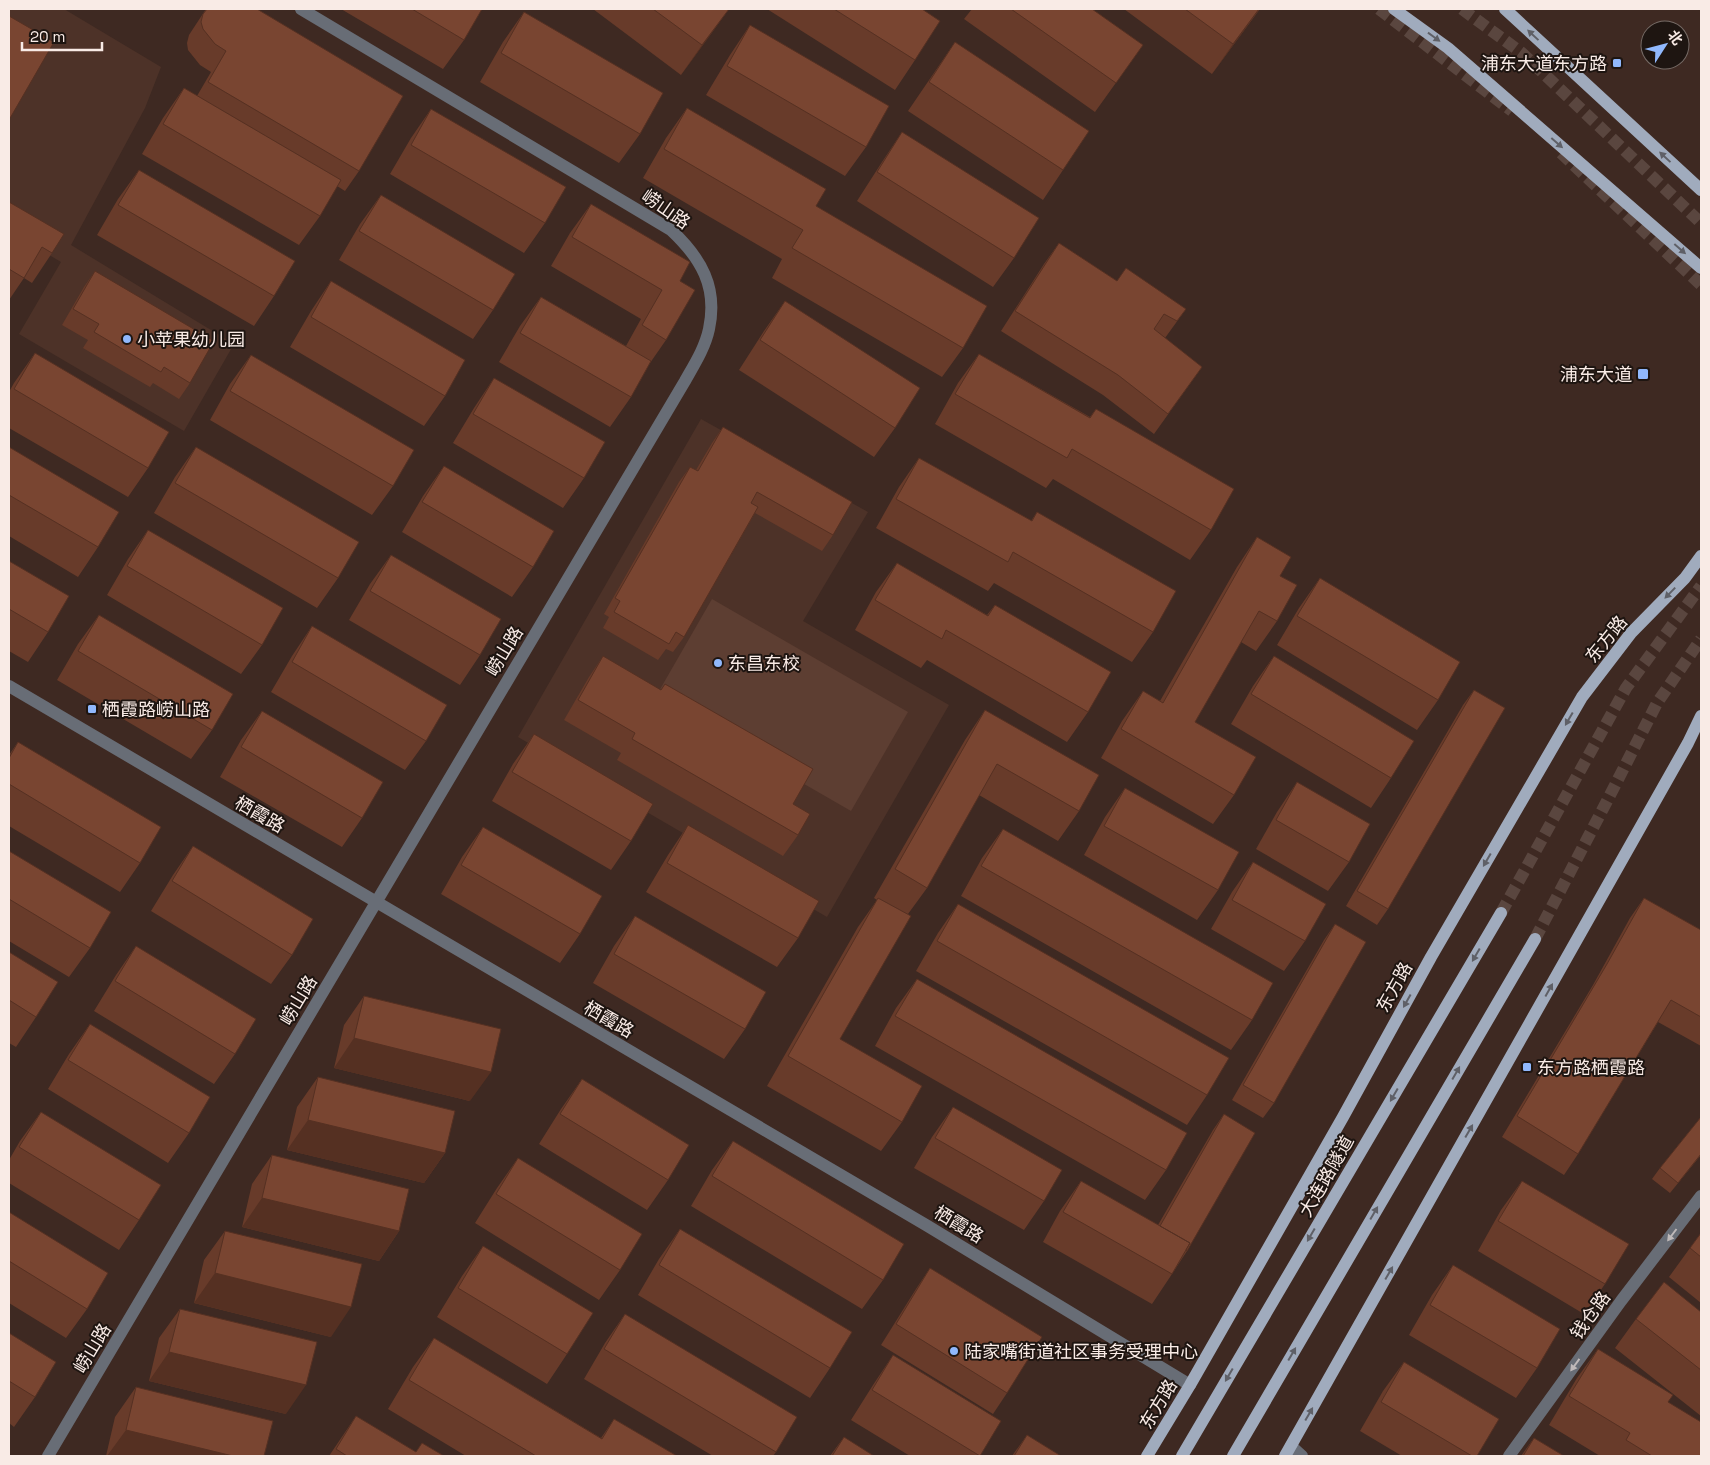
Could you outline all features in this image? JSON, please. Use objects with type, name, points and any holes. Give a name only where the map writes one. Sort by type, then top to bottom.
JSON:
[{"type":"main road","points":[[1394,9],[1448,48],[1701,268]]},
{"type":"main road","points":[[1505,9],[1701,190]]},
{"type":"main road","name":"东方路","points":[[1147,1456],[1190,1385],[1343,1117],[1431,957],[1582,697],[1631,633],[1685,578],[1701,556]]},
{"type":"main road","points":[[1288,1451],[1578,939],[1688,743],[1701,716]]},
{"type":"main road","name":"大连路隧道","points":[[1182,1456],[1501,913]]},
{"type":"main road","points":[[1233,1456],[1535,939]]},
{"type":"street","name":"崂山路","points":[[48,1456],[694,366],[709,329],[711,307],[709,287],[703,267],[690,248],[671,230],[301,9]]},
{"type":"street","name":"栖霞路","points":[[9,686],[926,1225],[1190,1385]]},
{"type":"street","name":"钱仓路","points":[[1509,1456],[1621,1301],[1701,1196]]},
{"type":"street","points":[[1288,1451],[1302,1456]]},
{"type":"shaded area","points":[[9,9],[64,9],[161,67],[145,108],[71,245],[234,344],[184,431],[19,334],[61,262],[9,231]]},
{"type":"shaded area","name":"东昌东校","points":[[701,419],[868,512],[803,621],[949,705],[827,917],[518,737]]},
{"type":"shaded area","points":[[712,599],[908,712],[851,811],[655,698]]},
{"type":"building","points":[[207,9],[257,9],[403,96],[359,171],[208,82],[226,51],[215,44],[203,29],[201,22],[203,14]]},
{"type":"building","points":[[412,9],[482,9],[464,40]]},
{"type":"building","points":[[653,9],[729,9],[702,45]]},
{"type":"building","points":[[834,9],[922,9],[940,21],[915,60]]},
{"type":"building","points":[[1011,9],[1092,9],[1143,45],[1116,83]]},
{"type":"building","points":[[1185,9],[1259,9],[1233,44]]},
{"type":"building","points":[[524,12],[663,93],[640,134],[501,53]]},
{"type":"building","points":[[9,16],[54,42],[9,120]]},
{"type":"building","points":[[750,25],[889,106],[866,147],[727,66]]},
{"type":"building","points":[[955,42],[1089,131],[1063,170],[929,82]]},
{"type":"building","points":[[184,88],[341,180],[320,216],[163,124]]},
{"type":"building","points":[[687,108],[826,189],[816,206],[987,306],[963,348],[792,248],[803,230],[664,149]]},
{"type":"building","points":[[431,109],[566,187],[545,223],[411,145]]},
{"type":"building","points":[[902,132],[1039,218],[1014,258],[877,172]]},
{"type":"building","points":[[139,170],[295,261],[274,296],[118,205]]},
{"type":"building","points":[[381,195],[515,274],[493,310],[359,231]]},
{"type":"building","points":[[9,202],[64,234],[52,253],[42,247],[24,278],[9,269]]},
{"type":"building","points":[[591,204],[690,262],[680,281],[695,290],[666,340],[642,325],[662,290],[572,237]]},
{"type":"building","points":[[1059,243],[1117,281],[1126,268],[1186,309],[1177,321],[1164,314],[1154,329],[1202,367],[1168,414],[1118,375],[1015,311]]},
{"type":"building","points":[[95,271],[214,341],[190,383],[164,367],[161,372],[94,332],[99,324],[73,309]]},
{"type":"building","points":[[331,281],[465,360],[445,396],[311,317]]},
{"type":"building","points":[[541,297],[651,361],[631,397],[520,333]]},
{"type":"building","points":[[785,301],[920,388],[895,428],[760,340]]},
{"type":"building","points":[[35,353],[169,432],[148,468],[14,389]]},
{"type":"building","points":[[979,354],[1090,418],[1096,409],[1234,489],[1211,530],[1072,449],[1067,458],[955,394]]},
{"type":"building","points":[[251,355],[414,450],[393,486],[230,391]]},
{"type":"building","points":[[494,378],[605,442],[584,478],[473,414]]},
{"type":"building","points":[[723,427],[852,502],[833,535],[757,492],[751,503],[758,507],[684,637],[676,632],[669,644],[614,612],[620,601],[615,598],[690,467],[698,471]]},
{"type":"building","points":[[9,447],[119,512],[98,547],[9,495]]},
{"type":"building","points":[[196,447],[359,542],[338,578],[175,483]]},
{"type":"building","points":[[919,458],[1032,521],[1037,512],[1176,591],[1153,632],[1013,552],[1008,562],[896,499]]},
{"type":"building","points":[[444,466],[554,531],[533,567],[422,502]]},
{"type":"building","points":[[148,530],[283,608],[262,645],[127,566]]},
{"type":"building","points":[[1257,537],[1291,557],[1280,576],[1297,585],[1277,621],[1259,611],[1195,722],[1256,757],[1234,795],[1121,729],[1143,691],[1163,703]]},
{"type":"building","points":[[391,555],[501,619],[480,655],[370,591]]},
{"type":"building","points":[[9,561],[69,596],[48,632],[9,609]]},
{"type":"building","points":[[897,563],[988,616],[995,605],[1111,672],[1088,712],[946,630],[942,639],[875,600]]},
{"type":"building","points":[[1320,578],[1460,662],[1438,700],[1297,616]]},
{"type":"building","points":[[99,615],[233,694],[212,730],[78,651]]},
{"type":"building","points":[[312,626],[447,705],[426,741],[292,662]]},
{"type":"building","points":[[603,656],[661,690],[665,684],[813,769],[793,804],[810,814],[798,835],[632,739],[635,733],[578,700]]},
{"type":"building","points":[[1274,656],[1414,741],[1391,778],[1251,694]]},
{"type":"building","points":[[1474,690],[1505,708],[1388,909],[1357,891]]},
{"type":"building","points":[[985,710],[1099,775],[1079,811],[997,764],[927,888],[895,869]]},
{"type":"building","points":[[262,711],[383,782],[362,818],[241,747]]},
{"type":"building","points":[[534,734],[653,804],[631,841],[512,772]]},
{"type":"building","points":[[18,742],[161,827],[140,863],[9,784],[9,758]]},
{"type":"building","points":[[1297,782],[1370,824],[1349,862],[1276,820]]},
{"type":"building","points":[[1125,788],[1239,852],[1218,890],[1104,826]]},
{"type":"building","points":[[688,825],[819,901],[798,938],[667,863]]},
{"type":"building","points":[[483,827],[602,896],[580,934],[461,865]]},
{"type":"building","points":[[1003,829],[1273,983],[1252,1020],[981,866]]},
{"type":"building","points":[[193,846],[313,919],[292,955],[172,881]]},
{"type":"building","points":[[9,851],[111,912],[90,948],[9,899]]},
{"type":"building","points":[[1253,862],[1326,904],[1305,941],[1232,900]]},
{"type":"building","points":[[878,898],[911,916],[840,1039],[922,1086],[902,1122],[788,1056]]},
{"type":"building","points":[[1644,898],[1701,930],[1701,1017],[1671,1000],[1578,1154],[1517,1116]]},
{"type":"building","points":[[958,904],[1229,1058],[1207,1095],[937,941]]},
{"type":"building","points":[[635,916],[766,992],[745,1029],[614,954]]},
{"type":"building","points":[[1335,924],[1366,942],[1274,1103],[1243,1085]]},
{"type":"building","points":[[136,946],[256,1019],[235,1054],[115,981]]},
{"type":"building","points":[[9,952],[58,982],[36,1017],[9,1000]]},
{"type":"building","points":[[917,979],[1187,1133],[1166,1170],[895,1016]]},
{"type":"building","points":[[364,996],[501,1029],[491,1072],[354,1038]]},
{"type":"building","points":[[90,1024],[210,1097],[189,1133],[68,1060]]},
{"type":"building","points":[[318,1077],[455,1111],[445,1153],[308,1120]]},
{"type":"building","points":[[582,1079],[689,1145],[668,1180],[560,1114]]},
{"type":"building","points":[[953,1107],[1062,1170],[1044,1201],[935,1138]]},
{"type":"building","points":[[41,1112],[161,1185],[139,1220],[19,1147]]},
{"type":"building","points":[[1224,1114],[1255,1133],[1187,1251],[1190,1243],[1160,1226]]},
{"type":"building","points":[[1701,1117],[1701,1154],[1678,1183],[1660,1168]]},
{"type":"building","points":[[733,1141],[904,1244],[883,1280],[712,1176]]},
{"type":"building","points":[[272,1155],[409,1189],[399,1231],[262,1198]]},
{"type":"building","points":[[518,1158],[642,1234],[620,1270],[496,1194]]},
{"type":"building","points":[[1081,1181],[1190,1243],[1172,1274],[1063,1212]]},
{"type":"building","points":[[1522,1181],[1629,1244],[1605,1284],[1498,1221]]},
{"type":"building","points":[[9,1212],[108,1273],[87,1309],[9,1261]]},
{"type":"building","points":[[680,1229],[852,1332],[830,1368],[659,1265]]},
{"type":"building","points":[[225,1231],[362,1264],[351,1307],[215,1273]]},
{"type":"building","points":[[1701,1233],[1701,1257],[1690,1248]]},
{"type":"building","points":[[483,1246],[593,1313],[567,1354],[458,1288]]},
{"type":"building","points":[[1453,1265],[1560,1329],[1537,1368],[1430,1305]]},
{"type":"building","name":"陆家嘴街道社区事务受理中心","points":[[930,1268],[1042,1337],[1007,1393],[896,1324]]},
{"type":"building","points":[[1664,1282],[1701,1312],[1701,1370],[1636,1319]]},
{"type":"building","points":[[180,1309],[317,1342],[306,1385],[169,1352]]},
{"type":"building","points":[[625,1314],[797,1417],[776,1452],[604,1349]]},
{"type":"building","points":[[9,1333],[56,1362],[35,1397],[9,1381]]},
{"type":"building","points":[[434,1338],[602,1439],[614,1419],[677,1456],[536,1456],[409,1380]]},
{"type":"building","points":[[1598,1349],[1673,1395],[1668,1402],[1701,1422],[1701,1456],[1652,1456],[1626,1440],[1630,1433],[1569,1396]]},
{"type":"building","points":[[893,1355],[1001,1421],[980,1456],[872,1390]]},
{"type":"building","points":[[1404,1362],[1499,1419],[1477,1456],[1472,1456],[1381,1402]]},
{"type":"building","points":[[136,1387],[273,1421],[264,1456],[233,1456],[126,1430]]},
{"type":"building","points":[[356,1416],[416,1452],[422,1443],[444,1456],[347,1456],[336,1449]]},
{"type":"building","points":[[1027,1435],[1061,1456],[1014,1456]]},
{"type":"building","points":[[844,1437],[874,1456],[832,1456]]},
{"type":"building","points":[[1534,1438],[1564,1456],[1523,1456]]},
{"type":"tunnel","points":[[1379,9],[1512,111]]},
{"type":"tunnel","points":[[1462,9],[1522,53],[1701,223]]},
{"type":"tunnel","points":[[1561,153],[1701,285]]},
{"type":"tunnel","points":[[1501,913],[1626,688],[1701,586]]},
{"type":"tunnel","points":[[1535,939],[1657,703],[1701,639]]},
{"type":"place","name":"浦东大道东方路","points":[[1617,63]]},
{"type":"place","name":"小苹果幼儿园","points":[[127,339]]},
{"type":"place","name":"浦东大道","points":[[1643,374]]},
{"type":"place","name":"东昌东校","points":[[718,663]]},
{"type":"place","name":"栖霞路崂山路","points":[[92,709]]},
{"type":"place","name":"东方路栖霞路","points":[[1527,1067]]},
{"type":"place","name":"陆家嘴街道社区事务受理中心","points":[[954,1351]]}]
